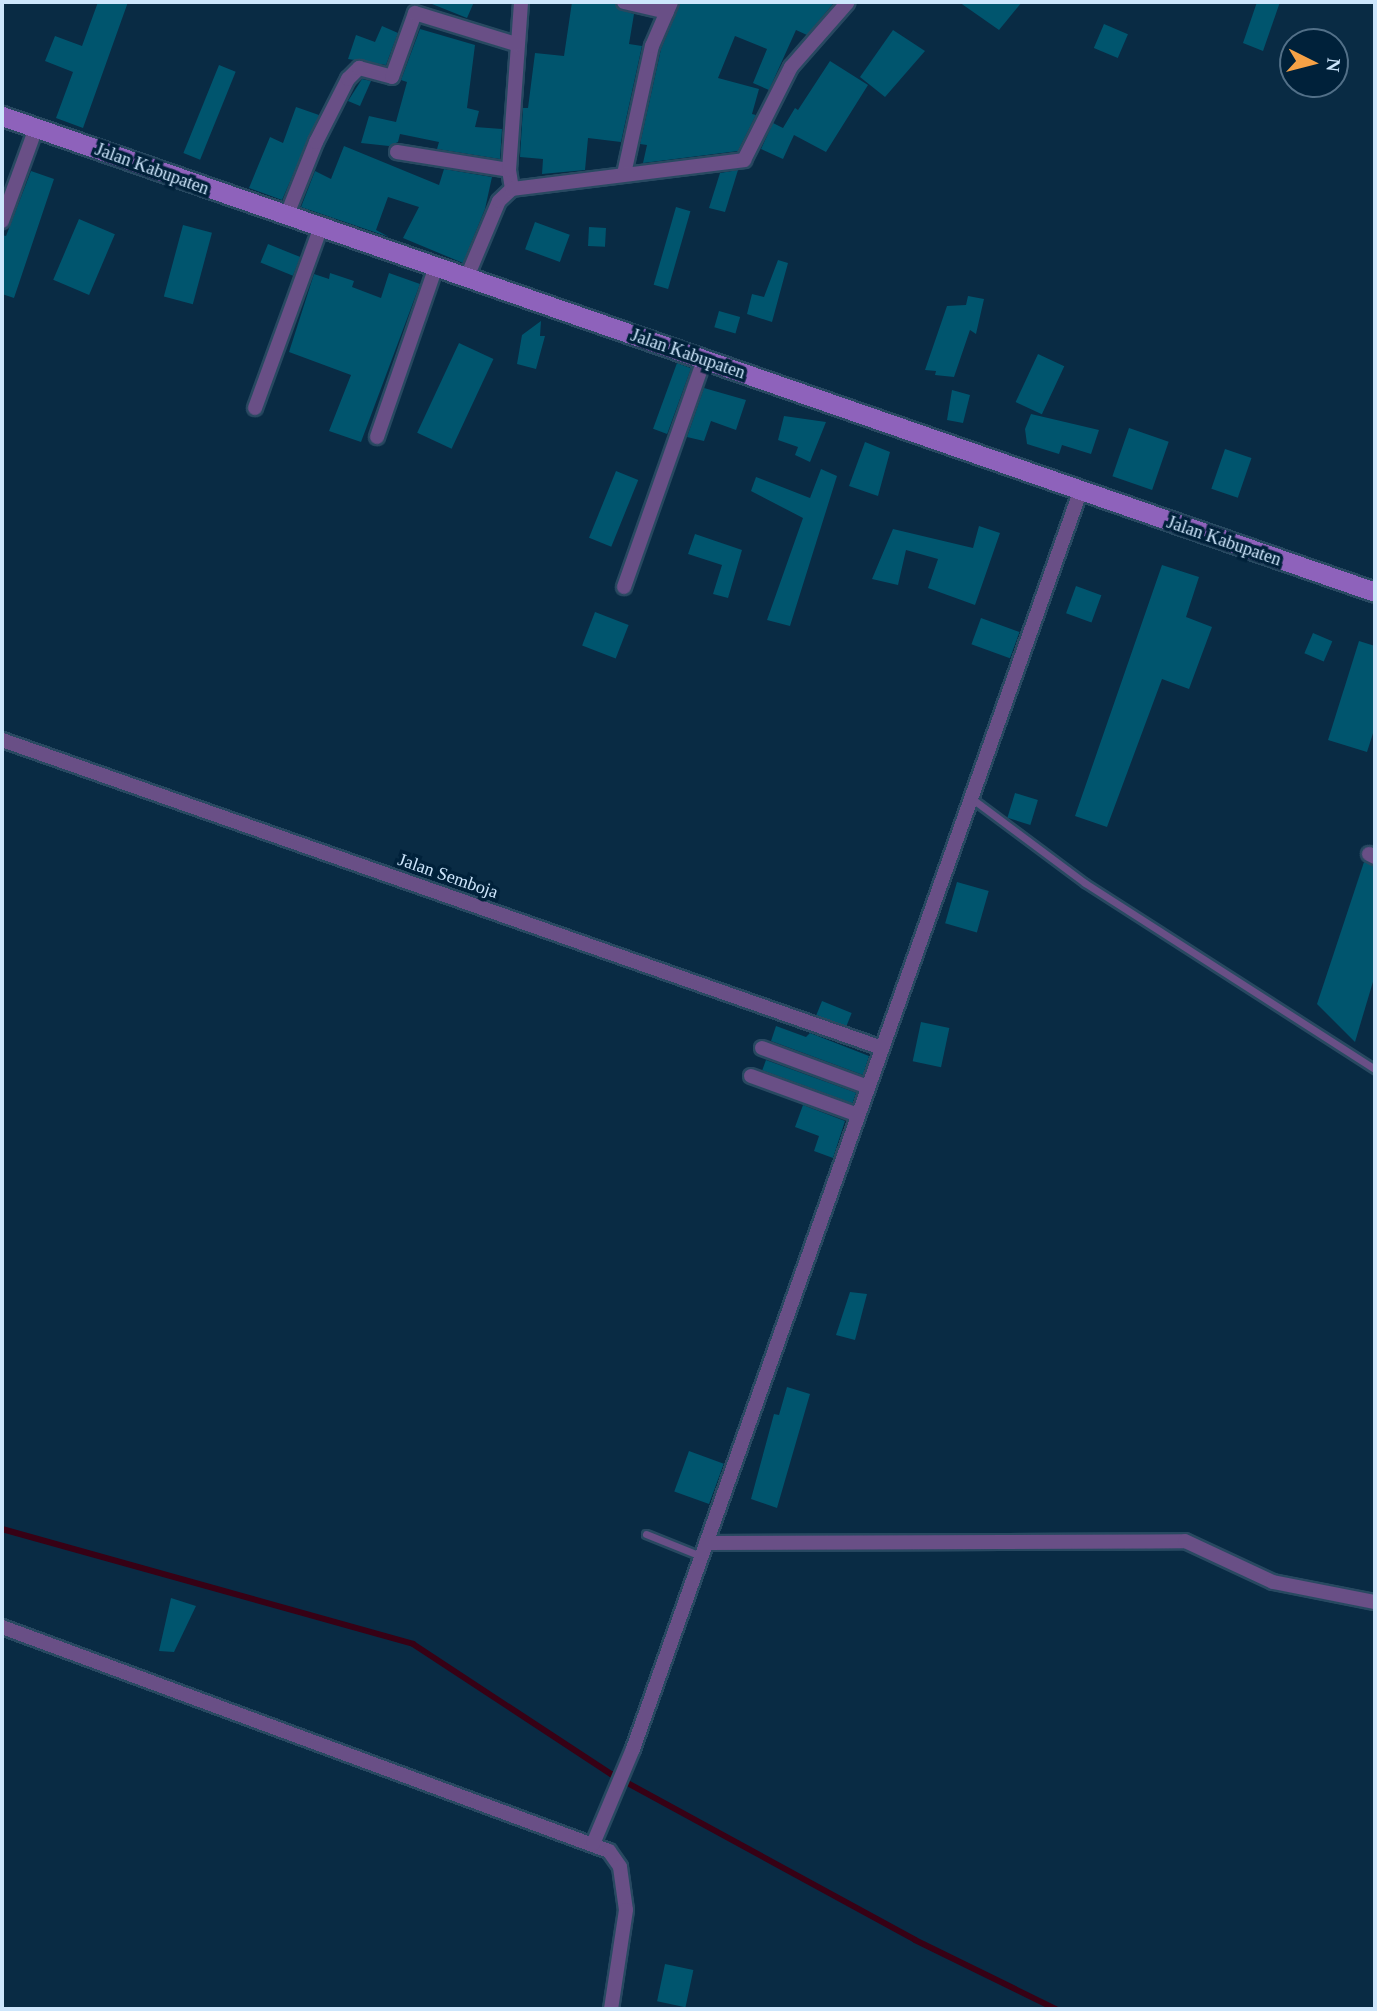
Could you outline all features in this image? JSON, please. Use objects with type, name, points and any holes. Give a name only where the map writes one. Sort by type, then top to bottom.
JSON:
[{"type":"main road","name":"Jalan Kabupaten","points":[[2,116],[320,229],[467,277],[1080,492],[1375,592]]},
{"type":"street","points":[[512,189],[509,170],[521,2]]},
{"type":"street","points":[[624,2],[669,7],[652,46],[624,174]]},
{"type":"street","points":[[467,277],[499,201],[512,189],[744,160],[791,67],[848,2]]},
{"type":"street","points":[[286,217],[321,129],[348,79],[359,68],[392,77],[415,13],[516,44]]},
{"type":"street","points":[[2,221],[36,128]]},
{"type":"street","points":[[397,152],[509,170]]},
{"type":"street","points":[[255,408],[320,229]]},
{"type":"street","points":[[377,437],[436,267]]},
{"type":"street","points":[[624,587],[704,360]]},
{"type":"street","points":[[593,1844],[633,1749],[1080,492]]},
{"type":"street","name":"Jalan Semboja","points":[[2,740],[882,1048]]},
{"type":"street","points":[[762,1048],[868,1087]]},
{"type":"street","points":[[751,1076],[858,1115]]},
{"type":"street","points":[[704,1550],[1185,1541],[1273,1583],[1375,1601]]},
{"type":"street","points":[[2,1627],[593,1844],[616,1859],[625,1889],[625,1935],[611,2009]]},
{"type":"lane","points":[[971,797],[1085,883],[1375,1069]]},
{"type":"lane","points":[[646,1534],[704,1550]]},
{"type":"building","points":[[98,2],[128,2],[83,128],[56,118],[73,72],[45,61],[55,36],[82,46]]},
{"type":"building","points":[[427,2],[474,2],[467,18]]},
{"type":"building","points":[[572,2],[615,2],[618,9],[634,14],[629,44],[642,46],[621,142],[588,138],[585,170],[542,174],[543,159],[520,157],[523,108],[528,108],[535,53],[564,56]]},
{"type":"building","points":[[681,2],[833,4],[807,35],[796,30],[769,90],[753,83],[767,49],[735,36],[718,78],[759,89],[752,114],[756,115],[738,151],[643,163],[647,145],[640,144],[661,49]]},
{"type":"building","points":[[959,2],[1022,2],[999,30]]},
{"type":"building","points":[[1257,2],[1280,2],[1263,51],[1243,43]]},
{"type":"building","points":[[1104,24],[1128,34],[1118,58],[1094,48]]},
{"type":"building","points":[[382,26],[398,33],[386,65],[348,59],[356,35],[375,42]]},
{"type":"building","points":[[420,29],[475,45],[467,108],[479,111],[475,127],[502,129],[500,159],[437,149],[439,142],[400,134],[398,142],[389,146],[361,143],[369,116],[396,122],[407,82],[401,80]]},
{"type":"building","points":[[893,30],[925,51],[885,97],[860,77]]},
{"type":"building","points":[[830,61],[868,85],[826,152],[794,135],[783,159],[761,149],[773,123],[783,128]]},
{"type":"building","points":[[219,65],[236,72],[200,160],[183,153]]},
{"type":"building","points":[[362,79],[371,81],[360,106],[348,101]]},
{"type":"building","points":[[296,107],[319,115],[282,200],[249,188],[270,137],[283,143]]},
{"type":"building","points":[[344,146],[439,185],[444,169],[492,177],[485,209],[463,263],[403,238],[419,207],[388,197],[376,230],[389,237],[301,207],[315,171],[331,179]]},
{"type":"building","points":[[738,170],[725,212],[709,208],[720,173]]},
{"type":"building","points":[[31,171],[54,179],[14,298],[2,294],[2,235],[6,236]]},
{"type":"building","points":[[676,207],[690,211],[668,289],[654,285]]},
{"type":"building","points":[[79,219],[115,234],[89,295],[53,280]]},
{"type":"building","points":[[535,222],[570,235],[560,262],[525,249]]},
{"type":"building","points":[[183,225],[212,233],[193,304],[164,296]]},
{"type":"building","points":[[589,227],[606,228],[605,247],[588,246]]},
{"type":"building","points":[[268,244],[300,257],[293,276],[261,263]]},
{"type":"building","points":[[778,260],[788,263],[772,322],[747,314],[752,294],[764,297]]},
{"type":"building","points":[[330,273],[354,281],[352,287],[381,298],[389,273],[420,284],[361,442],[329,431],[351,375],[289,352],[314,274],[329,279]]},
{"type":"building","points":[[968,296],[984,299],[976,334],[970,330],[954,377],[935,375],[936,371],[925,370],[947,306],[966,305]]},
{"type":"building","points":[[719,311],[740,317],[735,333],[714,327]]},
{"type":"building","points":[[541,321],[540,336],[545,336],[536,369],[517,364],[522,335]]},
{"type":"building","points":[[459,343],[493,359],[452,449],[417,433]]},
{"type":"building","points":[[1038,354],[1064,366],[1042,414],[1016,402]]},
{"type":"building","points":[[677,363],[691,368],[667,434],[653,429]]},
{"type":"building","points":[[704,388],[746,400],[736,430],[711,421],[704,441],[687,437]]},
{"type":"building","points":[[952,390],[970,395],[963,423],[947,420]]},
{"type":"building","points":[[1031,414],[1099,430],[1091,454],[1062,445],[1059,454],[1027,444],[1025,429]]},
{"type":"building","points":[[784,416],[826,422],[810,462],[795,455],[798,447],[778,440]]},
{"type":"building","points":[[1129,428],[1169,442],[1152,490],[1112,476]]},
{"type":"building","points":[[865,442],[890,452],[878,496],[849,486]]},
{"type":"building","points":[[1225,449],[1251,458],[1238,498],[1211,489]]},
{"type":"building","points":[[821,469],[837,476],[790,626],[767,620],[803,518],[751,491],[756,477],[810,498]]},
{"type":"building","points":[[616,471],[638,480],[611,547],[589,538]]},
{"type":"building","points":[[979,526],[1000,533],[975,605],[928,588],[938,559],[906,550],[898,585],[872,579],[893,529],[973,548]]},
{"type":"building","points":[[695,534],[742,550],[728,598],[713,594],[722,565],[688,554]]},
{"type":"building","points":[[1162,565],[1199,577],[1186,617],[1212,627],[1189,689],[1162,679],[1107,827],[1075,816]]},
{"type":"building","points":[[1076,586],[1101,595],[1091,622],[1066,613]]},
{"type":"building","points":[[595,612],[629,625],[616,659],[582,646]]},
{"type":"building","points":[[981,618],[1020,632],[1010,658],[971,644]]},
{"type":"building","points":[[1313,633],[1332,641],[1324,661],[1304,653]]},
{"type":"building","points":[[1359,641],[1375,646],[1375,727],[1367,752],[1328,740]]},
{"type":"building","points":[[1015,793],[1038,800],[1030,825],[1007,818]]},
{"type":"building","points":[[1364,862],[1375,867],[1375,975],[1355,1042],[1317,1004]]},
{"type":"building","points":[[957,882],[989,891],[977,932],[945,923]]},
{"type":"building","points":[[822,1001],[852,1013],[846,1027],[816,1015]]},
{"type":"building","points":[[921,1022],[949,1028],[941,1067],[913,1061]]},
{"type":"building","points":[[776,1026],[806,1037],[810,1033],[869,1056],[863,1075],[771,1041]]},
{"type":"building","points":[[766,1060],[856,1093],[852,1103],[762,1070]]},
{"type":"building","points":[[803,1105],[845,1121],[833,1158],[814,1151],[819,1136],[795,1127]]},
{"type":"building","points":[[850,1292],[867,1294],[855,1340],[836,1335]]},
{"type":"building","points":[[787,1387],[810,1394],[777,1508],[751,1499],[774,1414],[779,1415]]},
{"type":"building","points":[[689,1451],[724,1464],[709,1504],[674,1491]]},
{"type":"building","points":[[171,1598],[196,1606],[174,1652],[159,1651]]},
{"type":"building","points":[[665,1964],[693,1970],[685,2007],[657,2001]]},
{"type":"waterway","points":[[2,1529],[413,1644],[611,1774],[915,1940],[1056,2009]]}]
